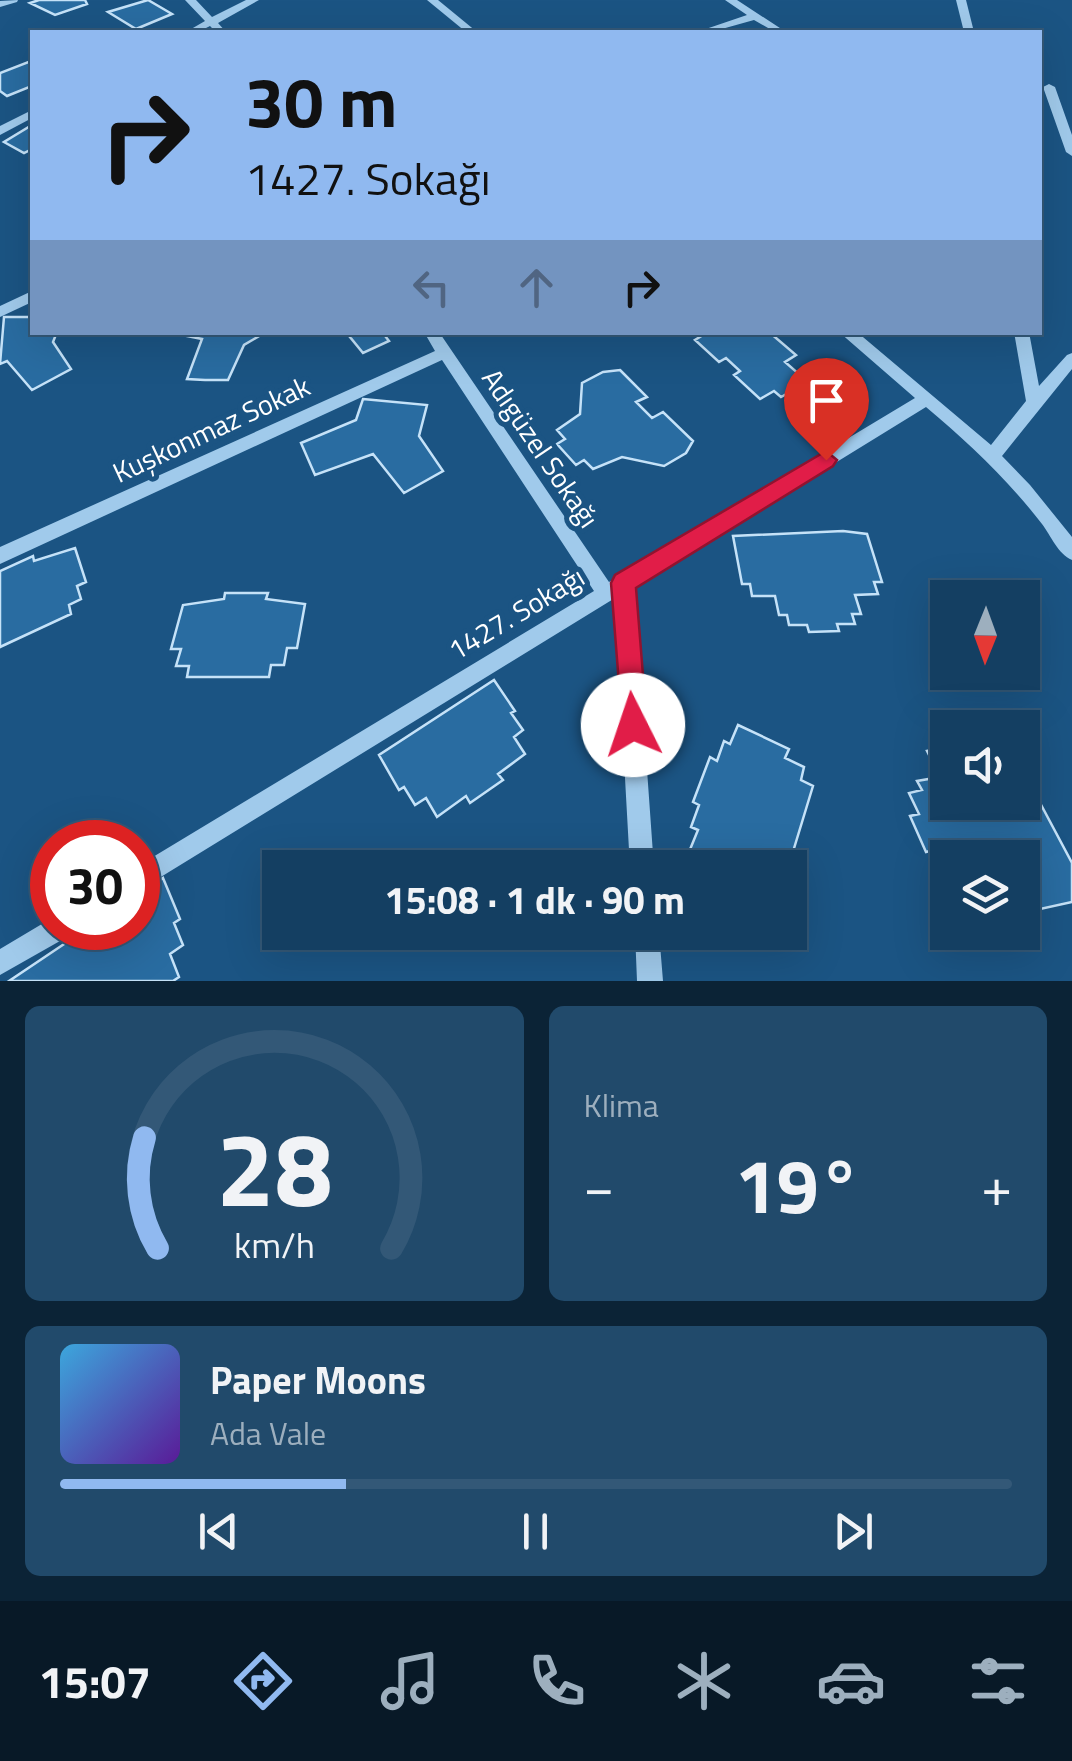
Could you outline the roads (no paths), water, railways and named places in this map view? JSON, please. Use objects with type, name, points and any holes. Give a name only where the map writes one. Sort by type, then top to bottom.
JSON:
[{"type":"street","points":[[0,4],[13,0]]},
{"type":"street","points":[[190,0],[219,30]]},
{"type":"street","points":[[195,30],[254,0]]},
{"type":"street","points":[[432,0],[470,30]]},
{"type":"street","points":[[730,0],[778,30]]},
{"type":"street","points":[[961,0],[968,30]]},
{"type":"street","points":[[709,30],[755,16]]},
{"type":"street","points":[[1049,87],[1072,152]]},
{"type":"street","points":[[0,131],[30,115]]},
{"type":"street","points":[[0,312],[30,297]]},
{"type":"street","name":"Adıgüzel Sokağı","points":[[433,335],[615,588]]},
{"type":"street","points":[[850,335],[991,458],[1055,526],[1072,552]]},
{"type":"street","points":[[1023,335],[1034,402]]},
{"type":"street","name":"Kuşkonmaz Sokak","points":[[0,556],[444,352]]},
{"type":"street","points":[[991,458],[1072,359]]},
{"type":"street","name":"1427. Sokağı","points":[[160,866],[926,398]]},
{"type":"street","points":[[615,588],[640,850]]},
{"type":"street","points":[[0,963],[30,945]]},
{"type":"street","points":[[647,950],[650,981]]}]
